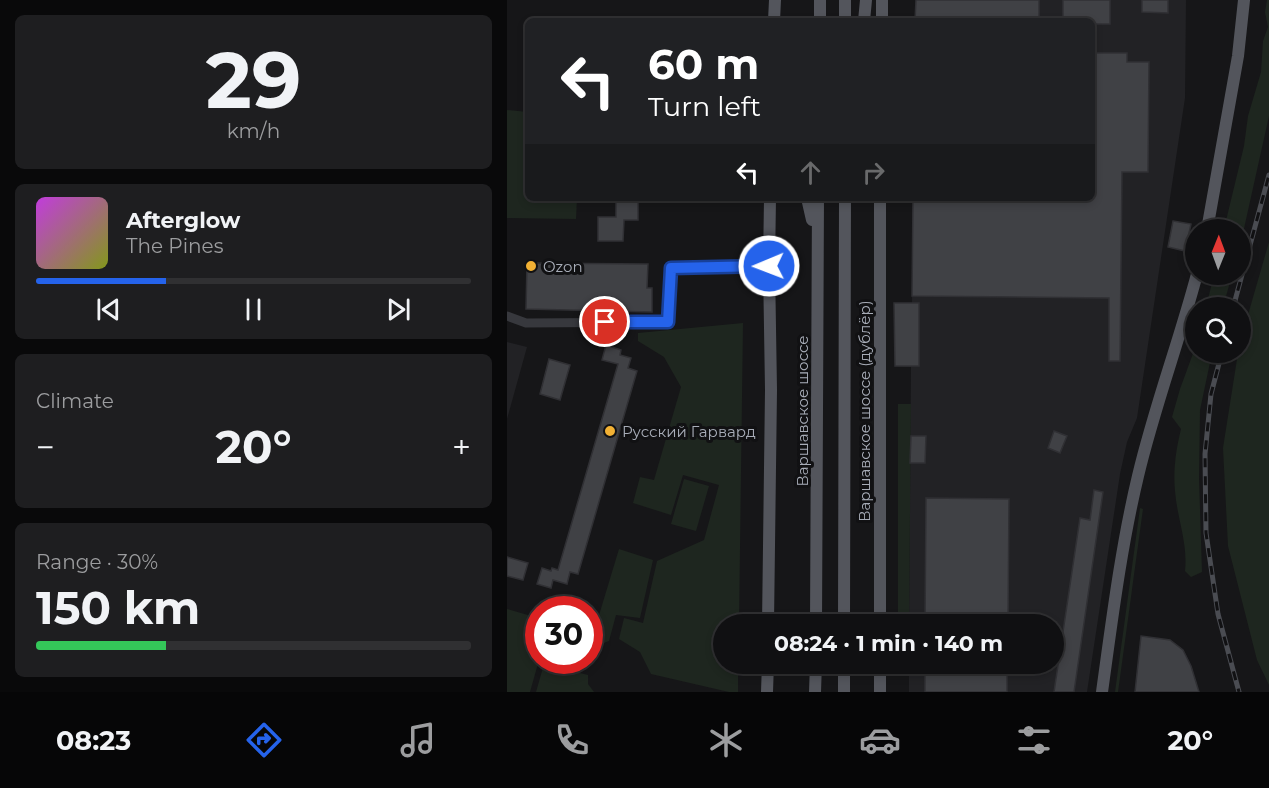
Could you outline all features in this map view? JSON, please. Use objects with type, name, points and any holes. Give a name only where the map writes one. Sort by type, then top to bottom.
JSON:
[{"type":"main road","points":[[774,18],[775,0]]},
{"type":"main road","points":[[820,0],[820,18]]},
{"type":"main road","points":[[845,0],[845,18]]},
{"type":"main road","points":[[864,18],[866,0]]},
{"type":"main road","points":[[882,0],[882,18]]},
{"type":"main road","points":[[1209,219],[1238,56],[1244,0]]},
{"type":"main road","points":[[768,614],[771,390],[770,201]]},
{"type":"main road","points":[[808,201],[817,244]]},
{"type":"main road","name":"Варшавское шоссе","points":[[816,614],[818,201]]},
{"type":"main road","points":[[844,614],[845,201]]},
{"type":"main road","name":"Варшавское шоссе (дублёр)","points":[[880,201],[880,614]]},
{"type":"main road","points":[[1102,692],[1125,538],[1138,476],[1154,414],[1177,346],[1194,285]]},
{"type":"main road","points":[[767,692],[768,674]]},
{"type":"main road","points":[[815,692],[816,674]]},
{"type":"main road","points":[[844,674],[844,692]]},
{"type":"main road","points":[[880,674],[880,692]]},
{"type":"street","points":[[507,316],[526,323],[668,322],[671,268],[769,266]]},
{"type":"shaded area","points":[[916,0],[1186,0],[1185,98],[1137,418],[1127,442],[1120,474],[1087,692],[909,692],[909,674],[1064,674],[1064,614],[909,614],[911,367],[895,366],[894,303],[912,303],[913,201],[1095,201],[1095,18],[915,18]]},
{"type":"shaded area","points":[[1267,0],[1269,0],[1269,116],[1246,219],[1226,219],[1244,146],[1248,116],[1261,72],[1263,41],[1268,27],[1265,12]]},
{"type":"shaded area","points":[[507,110],[525,112],[525,201],[577,201],[576,219],[507,218]]},
{"type":"shaded area","points":[[1269,242],[1269,685],[1257,660],[1228,546],[1223,448],[1236,363],[1251,363],[1251,304]]},
{"type":"shaded area","points":[[1212,285],[1229,285],[1226,297],[1208,297]]},
{"type":"shaded area","points":[[743,323],[739,614],[713,614],[713,674],[738,674],[738,692],[729,692],[651,674],[640,652],[619,639],[624,618],[643,623],[657,561],[704,540],[719,485],[683,475],[671,515],[633,503],[640,477],[654,480],[681,387],[664,357],[638,341],[638,333]]},
{"type":"shaded area","points":[[507,342],[527,347],[507,419]]},
{"type":"shaded area","points":[[1190,363],[1210,363],[1200,410],[1199,478],[1202,572],[1191,577],[1185,571],[1184,541],[1176,501],[1174,475],[1181,429],[1172,417]]},
{"type":"shaded area","points":[[898,404],[911,404],[909,614],[898,614]]},
{"type":"shaded area","points":[[684,479],[709,486],[696,531],[671,524]]},
{"type":"shaded area","points":[[1140,508],[1143,509],[1118,692],[1115,692]]},
{"type":"shaded area","points":[[619,549],[653,560],[640,618],[616,615],[609,641],[603,643],[603,602]]},
{"type":"shaded area","points":[[507,609],[525,614],[525,674],[535,674],[530,692],[507,692]]},
{"type":"shaded area","points":[[541,674],[584,674],[588,675],[588,684],[594,692],[536,692]]},
{"type":"building","points":[[916,0],[1039,0],[1039,18],[915,18]]},
{"type":"building","points":[[1063,0],[1110,0],[1110,24],[1095,24],[1095,18],[1063,18]]},
{"type":"building","points":[[1142,0],[1168,0],[1168,13],[1142,12]]},
{"type":"building","points":[[1095,53],[1127,53],[1127,62],[1149,62],[1148,172],[1122,172],[1120,361],[1109,361],[1109,298],[912,296],[913,201],[1095,201]]},
{"type":"building","points":[[616,201],[638,201],[638,220],[624,220],[623,241],[598,241],[598,217],[616,217]]},
{"type":"building","points":[[1173,221],[1185,223],[1185,251],[1168,247]]},
{"type":"building","points":[[527,263],[648,264],[647,288],[652,288],[652,312],[526,309]]},
{"type":"building","points":[[894,303],[919,303],[919,366],[895,366]]},
{"type":"building","points":[[606,345],[621,350],[620,355],[631,358],[628,368],[637,371],[578,574],[570,572],[567,584],[553,580],[551,588],[537,584],[542,568],[551,571],[552,568],[558,570],[618,364],[602,360]]},
{"type":"building","points":[[549,359],[570,365],[560,400],[540,394]]},
{"type":"building","points":[[1054,431],[1067,436],[1060,453],[1048,448]]},
{"type":"building","points":[[911,436],[926,436],[925,463],[910,463]]},
{"type":"building","points":[[1094,490],[1103,492],[1074,692],[1054,692],[1057,674],[1064,674],[1064,625],[1080,518],[1090,520]]},
{"type":"building","points":[[926,498],[1009,499],[1008,614],[925,614]]},
{"type":"building","points":[[507,557],[528,563],[523,580],[507,576]]},
{"type":"building","points":[[1141,636],[1170,640],[1183,650],[1199,692],[1135,692]]},
{"type":"building","points":[[925,674],[1007,674],[1007,692],[925,692]]},
{"type":"railway","points":[[1236,297],[1269,175]]},
{"type":"railway","points":[[1219,363],[1211,394],[1205,454],[1206,533],[1218,614],[1239,692]]},
{"type":"place","name":"Ozon","points":[[531,266]]},
{"type":"place","name":"Русский Гарвард","points":[[610,431]]},
{"type":"route","points":[[605,322],[668,322],[671,268],[769,266]]}]
